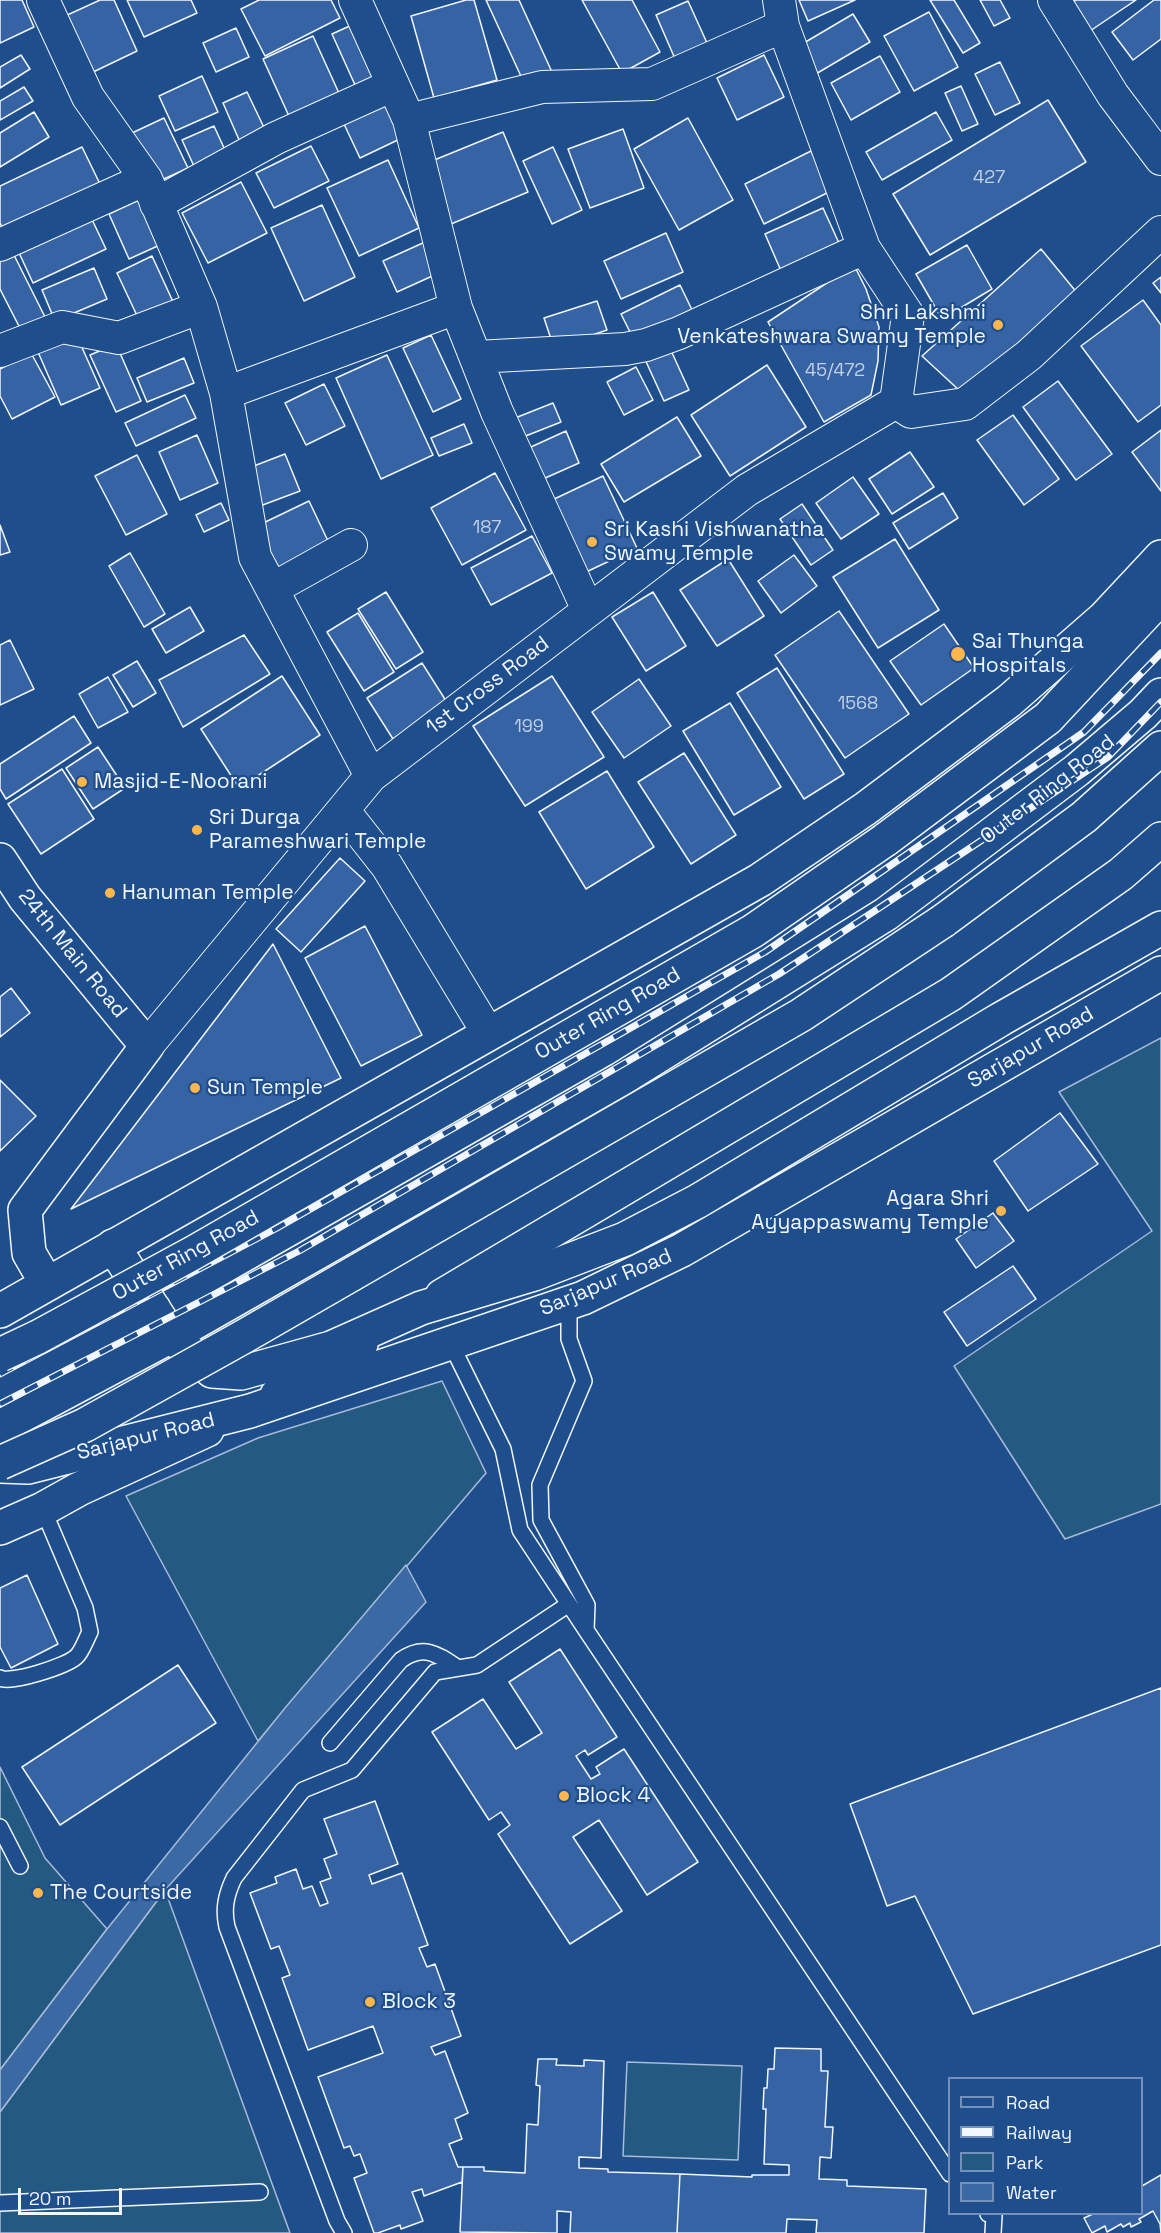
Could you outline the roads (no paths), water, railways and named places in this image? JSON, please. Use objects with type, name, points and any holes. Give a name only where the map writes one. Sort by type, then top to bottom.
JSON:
[{"type":"main road","points":[[0,1311],[760,880],[865,809],[1009,701],[1104,618],[1161,557]]},
{"type":"main road","name":"Outer Ring Road","points":[[0,1355],[38,1337],[193,1253],[753,931],[885,840],[1048,718],[1161,597]]},
{"type":"main road","name":"Outer Ring Road","points":[[0,1427],[163,1323],[621,1079],[886,914],[1077,770],[1143,714],[1161,695]]},
{"type":"main road","name":"Outer Ring Road","points":[[0,1465],[85,1425],[254,1331],[801,1015],[943,921],[1084,817],[1161,748]]},
{"type":"main road","points":[[0,1528],[43,1509],[79,1489],[250,1411],[951,994],[1120,874],[1161,839]]},
{"type":"main road","name":"24th Main Road","points":[[0,860],[25,898],[147,1046]]},
{"type":"main road","name":"Sarjapur Road","points":[[113,1246],[163,1323],[212,1371],[241,1373],[331,1348],[421,1308],[534,1274],[625,1239],[698,1201],[990,1025],[1161,928]]},
{"type":"main road","name":"Sarjapur Road","points":[[0,1465],[28,1467],[250,1411],[569,1302],[682,1250],[1161,973]]},
{"type":"main road","points":[[47,1284],[28,1253],[25,1210],[147,1046]]},
{"type":"main road","points":[[0,1388],[163,1323]]},
{"type":"street","points":[[43,0],[87,97],[151,191],[201,307],[226,393],[255,557],[371,776]]},
{"type":"street","points":[[355,0],[409,120],[456,309],[497,412],[588,610]]},
{"type":"street","points":[[1054,0],[1113,95],[1161,159]]},
{"type":"street","points":[[409,120],[542,87],[652,84],[781,13],[864,248],[908,315],[897,402],[911,412],[965,404],[1029,355],[1161,232]]},
{"type":"street","points":[[0,245],[151,191],[393,85]]},
{"type":"street","points":[[476,357],[625,349],[646,345],[679,333],[864,248]]},
{"type":"street","points":[[0,351],[62,327],[119,338],[201,307]]},
{"type":"street","points":[[226,393],[456,309]]},
{"type":"street","name":"1st Cross Road","points":[[147,1046],[371,776],[747,490],[897,402]]},
{"type":"street","points":[[272,589],[351,545]]},
{"type":"street","points":[[343,810],[387,866],[488,1034]]},
{"type":"lane","points":[[569,1302],[569,1339],[584,1381],[540,1485],[541,1520],[587,1605],[586,1630]]},
{"type":"lane","points":[[450,1342],[503,1449],[520,1530],[948,2171]]},
{"type":"lane","points":[[0,1678],[5,1680],[36,1675],[76,1657],[90,1632],[85,1608],[43,1509]]},
{"type":"lane","points":[[344,2233],[337,2221],[227,1927],[225,1905],[228,1891],[234,1878],[303,1790],[352,1770],[435,1672],[477,1665],[569,1604]]},
{"type":"lane","points":[[330,1743],[400,1660],[410,1653],[431,1652],[458,1668]]},
{"type":"lane","points":[[0,1827],[20,1866]]},
{"type":"lane","points":[[0,2203],[260,2192]]},
{"type":"lane","points":[[991,2215],[994,2216],[993,2233]]},
{"type":"water","points":[[406,1565],[426,1602],[165,1890],[0,2112],[0,2070],[107,1929],[285,1708]]},
{"type":"railway","points":[[0,1374],[277,1228],[765,952],[1084,732],[1161,653]]},
{"type":"railway","points":[[0,1404],[299,1251],[779,974],[1108,757],[1161,702]]},
{"type":"place","name":"Shri Lakshmi Venkateshwara Swamy Temple","points":[[998,325]]},
{"type":"place","name":"Sri Kashi Vishwanatha Swamy Temple","points":[[592,542]]},
{"type":"place","name":"Sai Thunga Hospitals","points":[[958,654]]},
{"type":"place","name":"Masjid-E-Noorani","points":[[82,782]]},
{"type":"place","name":"Sri Durga Parameshwari Temple","points":[[197,830]]},
{"type":"place","name":"Hanuman Temple","points":[[110,893]]},
{"type":"place","name":"Sun Temple","points":[[195,1088]]},
{"type":"place","name":"Agara Shri Ayyappaswamy Temple","points":[[1001,1211]]},
{"type":"place","name":"Block 4","points":[[564,1796]]},
{"type":"place","name":"The Courtside","points":[[38,1893]]},
{"type":"place","name":"Block 3","points":[[370,2002]]}]
